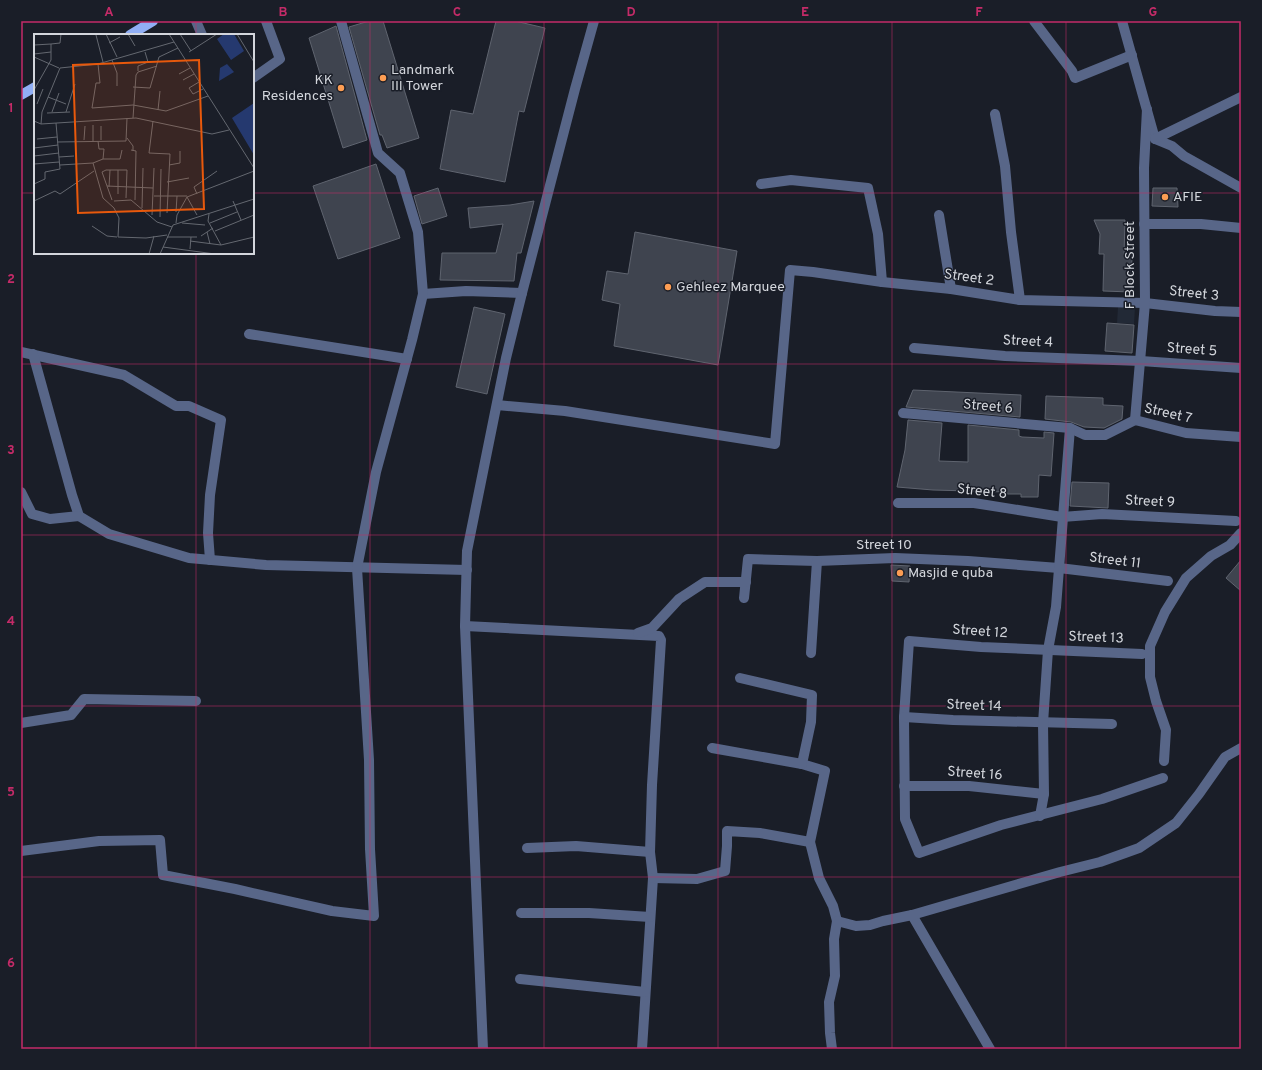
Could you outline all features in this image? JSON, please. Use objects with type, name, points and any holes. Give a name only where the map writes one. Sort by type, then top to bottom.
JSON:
[{"type":"main road","points":[[132,34],[153,21]]},
{"type":"main road","points":[[21,95],[34,88]]},
{"type":"street","points":[[196,21],[202,34]]},
{"type":"street","points":[[254,77],[280,59],[266,21]]},
{"type":"street","points":[[21,851],[99,841],[160,840],[163,875],[235,889],[332,911],[374,916],[370,849],[369,760],[357,568],[376,472],[423,294],[418,232],[400,173],[378,153],[341,21]]},
{"type":"street","points":[[483,1049],[465,626],[467,551],[522,293],[594,21]]},
{"type":"street","points":[[1034,21],[1072,71],[1075,78],[1132,55]]},
{"type":"street","points":[[1122,21],[1155,139]]},
{"type":"street","points":[[1155,139],[1241,97]]},
{"type":"street","name":"F Block Street","points":[[1135,420],[1145,303],[1144,168],[1147,109]]},
{"type":"street","points":[[995,114],[1005,166],[1011,232],[1020,300]]},
{"type":"street","points":[[1155,139],[1172,146],[1184,156],[1241,188]]},
{"type":"street","points":[[761,184],[791,180],[868,188],[878,234],[882,282]]},
{"type":"street","points":[[939,215],[951,289]]},
{"type":"street","points":[[1144,224],[1201,224],[1241,228]]},
{"type":"street","name":"Street 2","points":[[497,405],[565,411],[775,444],[790,270],[951,289],[1020,300],[1145,303]]},
{"type":"street","points":[[423,294],[466,291],[522,293]]},
{"type":"street","name":"Street 3","points":[[1145,303],[1214,311],[1241,312]]},
{"type":"street","points":[[249,334],[407,359]]},
{"type":"street","name":"Street 4","points":[[914,348],[1005,356],[1141,361]]},
{"type":"street","points":[[21,352],[124,375],[176,406],[189,406],[221,420],[210,495],[208,533],[210,560]]},
{"type":"street","points":[[33,354],[79,516]]},
{"type":"street","name":"Street 5","points":[[1141,361],[1241,368]]},
{"type":"street","name":"Street 6","points":[[903,413],[1070,428]]},
{"type":"street","name":"Street 7","points":[[1070,428],[1085,435],[1105,435],[1135,420],[1186,433],[1241,437]]},
{"type":"street","points":[[1040,816],[1044,794],[1043,722],[1048,650],[1056,607],[1070,428]]},
{"type":"street","points":[[21,492],[32,514],[50,519],[79,516],[109,534],[189,558],[266,565],[466,570]]},
{"type":"street","name":"Street 8","points":[[898,503],[974,503],[1062,518]]},
{"type":"street","name":"Street 9","points":[[1062,518],[1102,514],[1236,521]]},
{"type":"street","points":[[1164,761],[1166,730],[1150,677],[1150,646],[1165,612],[1186,578],[1211,556],[1230,545],[1241,533]]},
{"type":"street","name":"Street 10","points":[[744,598],[748,559],[817,561],[895,558],[968,561],[1059,568]]},
{"type":"street","points":[[811,653],[817,561]]},
{"type":"street","name":"Street 11","points":[[1059,568],[1168,581]]},
{"type":"street","points":[[633,635],[652,628],[678,598],[705,582],[746,582]]},
{"type":"street","points":[[465,626],[659,636],[661,640],[652,785],[650,852],[653,878],[642,1049]]},
{"type":"street","name":"Street 12","points":[[904,717],[910,641],[1048,650]]},
{"type":"street","name":"Street 13","points":[[1048,650],[1142,654]]},
{"type":"street","points":[[740,678],[812,695],[811,722],[802,764]]},
{"type":"street","points":[[21,723],[71,714],[84,698],[196,701]]},
{"type":"street","points":[[904,717],[905,818],[919,853],[1001,825],[1102,799],[1163,778]]},
{"type":"street","name":"Street 14","points":[[904,717],[953,720],[1112,724]]},
{"type":"street","points":[[712,748],[802,764],[825,771],[810,842],[819,878],[834,906],[836,921],[834,939],[835,976],[829,1002],[832,1049]]},
{"type":"street","points":[[836,921],[856,926],[870,925],[912,916],[1060,872],[1100,862],[1139,848],[1176,823],[1225,757],[1241,748]]},
{"type":"street","name":"Street 16","points":[[904,786],[969,786],[1044,794]]},
{"type":"street","points":[[653,878],[697,879],[725,871],[727,846],[726,831],[760,833],[810,842]]},
{"type":"street","points":[[527,848],[576,846],[650,852]]},
{"type":"street","points":[[522,913],[589,913],[650,916]]},
{"type":"street","points":[[912,916],[990,1049]]},
{"type":"street","points":[[520,979],[645,992]]},
{"type":"shaded area","points":[[1118,307],[1135,307],[1134,324],[1117,323]]},
{"type":"building","name":"Landmark III Tower","points":[[369,21],[383,21],[419,138],[387,148],[382,135],[380,135],[349,27]]},
{"type":"building","points":[[496,21],[515,21],[545,28],[524,112],[519,111],[505,182],[440,169],[451,110],[473,114]]},
{"type":"building","name":"KK Residences","points":[[336,26],[367,140],[343,148],[309,38]]},
{"type":"building","points":[[376,164],[400,238],[338,259],[313,186]]},
{"type":"building","points":[[438,188],[447,216],[422,224],[414,196]]},
{"type":"building","name":"AFIE","points":[[1153,188],[1177,188],[1178,207],[1152,206]]},
{"type":"building","points":[[534,201],[521,253],[517,253],[514,281],[440,280],[442,253],[496,253],[503,224],[470,228],[468,208],[510,205]]},
{"type":"building","points":[[1094,220],[1125,220],[1124,255],[1132,255],[1131,292],[1103,291],[1104,254],[1099,254],[1100,234]]},
{"type":"building","name":"Gehleez Marquee","points":[[635,232],[737,251],[718,365],[614,346],[620,304],[602,300],[607,271],[628,274]]},
{"type":"building","points":[[474,307],[505,314],[487,394],[456,387]]},
{"type":"building","points":[[1107,323],[1134,325],[1132,353],[1105,351]]},
{"type":"building","points":[[913,390],[1021,395],[1020,417],[906,407]]},
{"type":"building","points":[[1046,396],[1103,398],[1103,405],[1123,406],[1122,419],[1104,428],[1084,427],[1071,422],[1045,419]]},
{"type":"building","points":[[908,420],[942,423],[939,461],[968,462],[968,425],[1019,430],[1019,436],[1022,437],[1044,438],[1044,432],[1054,433],[1051,476],[1039,475],[1038,497],[1021,497],[1021,494],[1006,494],[1006,492],[933,490],[897,487],[905,450]]},
{"type":"building","points":[[1072,482],[1109,483],[1108,508],[1070,506]]},
{"type":"building","points":[[1241,560],[1241,591],[1226,578]]},
{"type":"building","name":"Masjid e quba","points":[[891,565],[910,566],[909,582],[892,581]]},
{"type":"place","name":"Landmark III Tower","points":[[383,78]]},
{"type":"place","name":"KK Residences","points":[[341,88]]},
{"type":"place","name":"AFIE","points":[[1165,197]]},
{"type":"place","name":"Gehleez Marquee","points":[[668,287]]},
{"type":"place","name":"Masjid e quba","points":[[900,573]]}]
